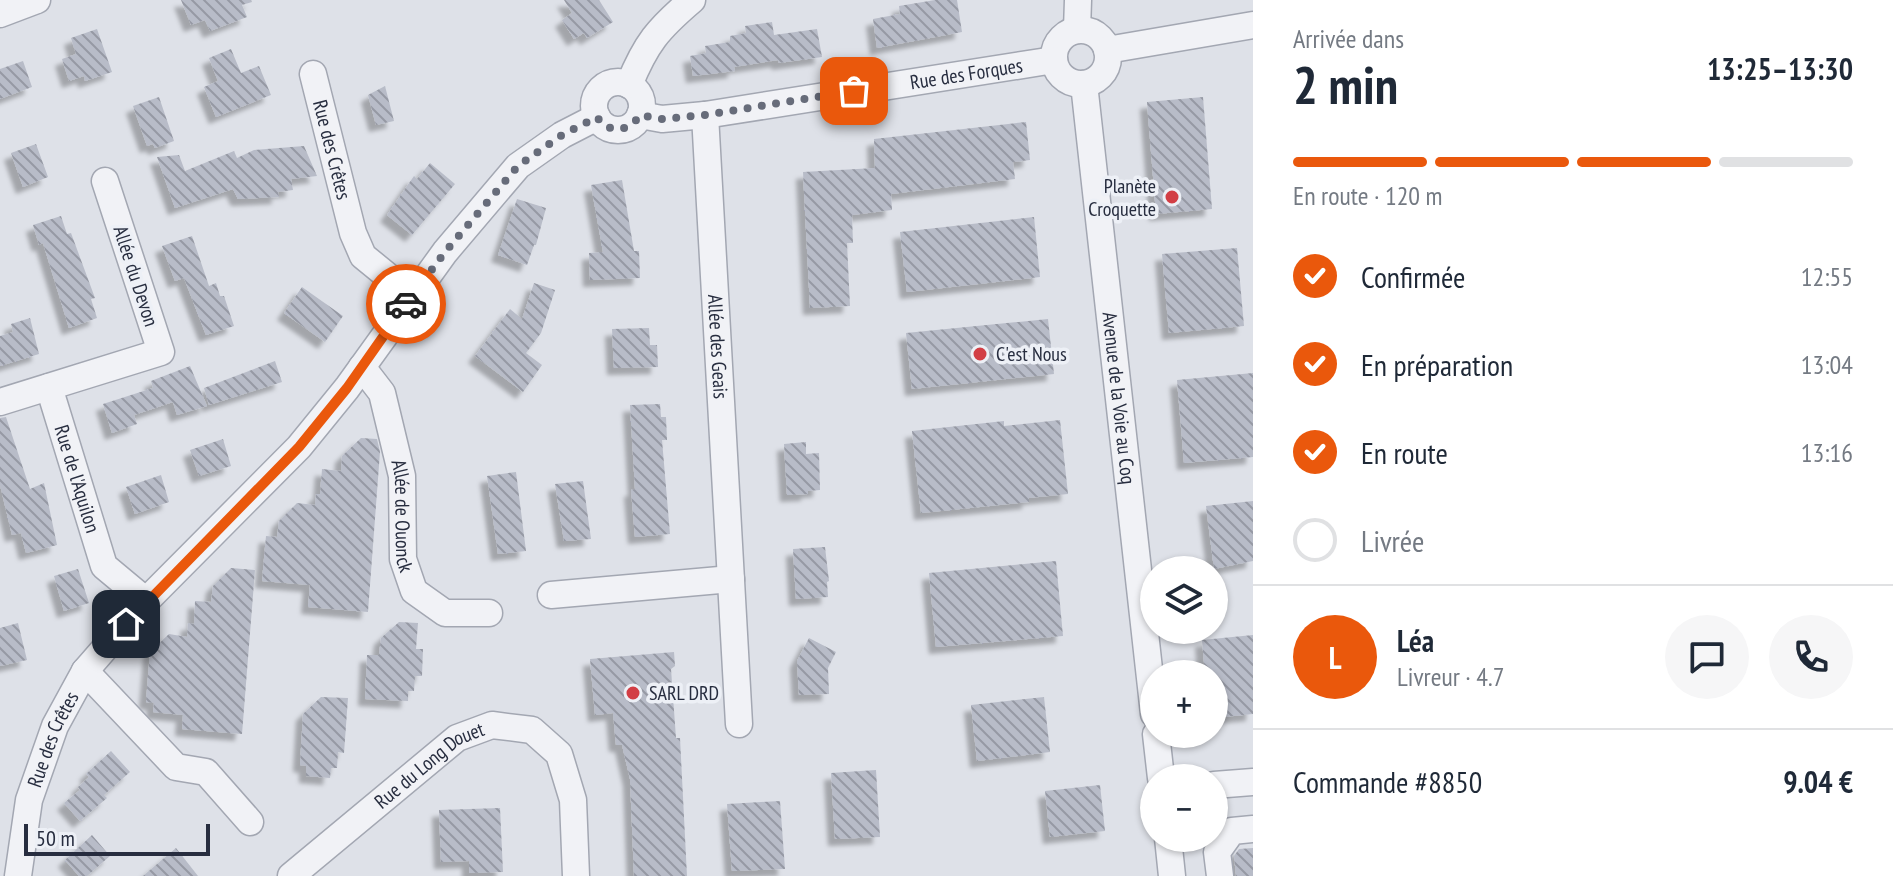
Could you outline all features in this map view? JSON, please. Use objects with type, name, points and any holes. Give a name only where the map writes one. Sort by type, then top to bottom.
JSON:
[{"type":"street","points":[[0,14],[37,0]]},
{"type":"street","points":[[629,85],[643,52],[660,27],[692,0]]},
{"type":"street","points":[[1077,30],[1078,0]]},
{"type":"street","points":[[1107,50],[1253,25]]},
{"type":"street","points":[[1077,30],[1094,34],[1107,50],[1103,72],[1098,78],[1084,84],[1070,82],[1061,76],[1054,60],[1054,51],[1061,38],[1077,30]]},
{"type":"street","name":"Rue des Forques","points":[[640,115],[662,119],[705,115],[1054,60]]},
{"type":"street","name":"Rue des Crêtes","points":[[313,74],[353,233],[363,256],[412,296]]},
{"type":"street","points":[[614,82],[629,85],[639,95],[642,105],[640,115],[633,124],[619,130],[603,125],[597,117],[594,102],[601,89],[614,82]]},
{"type":"street","name":"Avenue de la Voie au Coq","points":[[1084,84],[1148,660]]},
{"type":"street","name":"Allée des Geais","points":[[705,115],[739,724]]},
{"type":"street","name":"Rue des Crêtes","points":[[18,876],[29,800],[55,726],[85,671],[146,601],[299,447],[362,367],[412,296],[518,166],[562,135],[597,117]]},
{"type":"street","name":"Allée du Devon","points":[[49,387],[161,352],[105,181]]},
{"type":"street","name":"Allée de Ouonck","points":[[362,367],[382,393],[402,476],[403,559],[414,591],[445,613],[489,613]]},
{"type":"street","points":[[0,402],[49,387]]},
{"type":"street","name":"Rue de l'Aquilon","points":[[49,387],[104,566],[146,601]]},
{"type":"street","points":[[551,595],[731,579]]},
{"type":"street","points":[[85,671],[176,767],[206,772],[250,822]]},
{"type":"street","name":"Rue du Long Douet","points":[[291,876],[457,738],[492,725],[532,730],[559,754],[573,800],[576,876]]},
{"type":"street","points":[[1228,784],[1253,782]]},
{"type":"street","points":[[1220,876],[1217,852],[1224,841],[1232,831],[1253,829]]},
{"type":"street","points":[[1169,852],[1172,876]]},
{"type":"building","points":[[181,0],[252,2],[242,5],[247,17],[210,31],[205,20],[191,25]]},
{"type":"building","points":[[564,0],[599,0],[613,22],[587,38],[584,33],[574,39],[562,20],[572,13]]},
{"type":"building","points":[[957,0],[962,32],[877,48],[873,19],[900,14],[899,6]]},
{"type":"building","points":[[772,22],[774,35],[817,29],[822,57],[779,63],[778,60],[734,67],[735,71],[693,76],[690,56],[706,53],[705,46],[730,42],[730,36],[746,33],[745,26]]},
{"type":"building","points":[[97,29],[112,72],[85,81],[84,76],[69,81],[62,59],[76,54],[71,38]]},
{"type":"building","points":[[231,49],[241,73],[259,66],[271,95],[216,117],[204,87],[218,81],[209,58]]},
{"type":"building","points":[[23,61],[32,87],[0,99],[0,69]]},
{"type":"building","points":[[385,86],[394,121],[376,125],[368,95]]},
{"type":"building","points":[[159,97],[174,141],[155,148],[153,144],[147,146],[133,106]]},
{"type":"building","points":[[1203,97],[1212,209],[1156,214],[1147,102]]},
{"type":"building","points":[[1026,122],[1030,160],[1013,162],[1015,179],[891,194],[892,210],[852,215],[853,243],[847,243],[850,306],[810,308],[803,172],[875,168],[874,139]]},
{"type":"building","points":[[36,144],[48,177],[23,187],[11,153]]},
{"type":"building","points":[[304,146],[317,176],[291,179],[293,190],[278,192],[279,197],[238,199],[233,189],[175,208],[157,157],[179,155],[185,171],[234,151],[237,158],[254,150]]},
{"type":"building","points":[[430,163],[455,184],[412,235],[387,215],[414,176],[417,179]]},
{"type":"building","points":[[622,180],[634,251],[639,251],[640,278],[590,280],[589,253],[603,252],[591,185]]},
{"type":"building","points":[[517,199],[546,208],[527,265],[498,255]]},
{"type":"building","points":[[61,216],[67,234],[71,233],[95,298],[91,299],[97,318],[69,328],[43,243],[39,245],[33,225]]},
{"type":"building","points":[[1034,217],[1040,277],[907,292],[900,232]]},
{"type":"building","points":[[192,236],[209,286],[216,283],[234,326],[206,335],[184,278],[175,281],[162,246]]},
{"type":"building","points":[[1237,248],[1244,326],[1169,333],[1162,254]]},
{"type":"building","points":[[534,283],[555,290],[541,333],[526,353],[542,365],[523,392],[475,356],[510,309],[522,319]]},
{"type":"building","points":[[302,287],[343,316],[325,342],[284,313]]},
{"type":"building","points":[[30,318],[39,354],[0,366],[0,336],[13,332],[11,324]]},
{"type":"building","name":"C'est Nous","points":[[1048,319],[1054,374],[912,389],[906,333]]},
{"type":"building","points":[[649,328],[650,345],[657,345],[658,367],[614,368],[612,329]]},
{"type":"building","points":[[275,361],[282,382],[209,405],[204,388]]},
{"type":"building","points":[[190,366],[207,406],[177,415],[173,402],[134,415],[137,424],[112,433],[103,404],[153,388],[151,381]]},
{"type":"building","points":[[1253,373],[1253,457],[1184,463],[1177,380]]},
{"type":"building","points":[[660,404],[661,417],[666,417],[667,440],[662,440],[670,534],[635,537],[630,405]]},
{"type":"building","points":[[6,417],[30,489],[44,483],[57,545],[26,553],[21,533],[12,535],[0,485],[0,418]]},
{"type":"building","points":[[1060,420],[1068,494],[1029,498],[1029,502],[921,513],[912,431],[1004,421],[1004,426]]},
{"type":"building","points":[[361,438],[377,439],[380,452],[368,612],[308,607],[310,585],[262,581],[266,536],[277,537],[279,521],[297,503],[315,505],[316,494],[320,494],[322,469],[341,471],[342,456]]},
{"type":"building","points":[[223,439],[231,466],[199,476],[190,450]]},
{"type":"building","points":[[806,442],[806,454],[819,453],[820,490],[787,495],[784,444]]},
{"type":"building","points":[[516,472],[526,551],[498,554],[487,476]]},
{"type":"building","points":[[161,475],[169,502],[135,514],[126,487]]},
{"type":"building","points":[[583,481],[591,539],[564,541],[555,484]]},
{"type":"building","points":[[1253,501],[1253,561],[1228,566],[1228,556],[1212,556],[1206,506]]},
{"type":"building","points":[[825,547],[828,597],[796,599],[793,549]]},
{"type":"building","points":[[1056,561],[1063,636],[936,647],[929,573]]},
{"type":"building","points":[[231,568],[255,570],[242,734],[182,729],[183,715],[153,712],[154,703],[146,702],[150,652],[169,634],[187,637],[188,623],[194,624],[195,601],[211,602],[213,586]]},
{"type":"building","points":[[78,569],[89,603],[64,611],[54,576]]},
{"type":"building","points":[[399,622],[418,623],[416,649],[423,649],[422,676],[415,676],[414,691],[408,691],[408,701],[365,699],[367,655],[379,655],[381,638]]},
{"type":"building","points":[[18,623],[27,660],[0,666],[0,628]]},
{"type":"building","points":[[1253,635],[1253,714],[1228,717],[1228,660],[1204,660],[1202,644],[1228,644],[1228,637]]},
{"type":"building","points":[[809,638],[836,652],[828,668],[829,694],[799,695],[797,661]]},
{"type":"building","points":[[674,652],[675,666],[671,669],[676,738],[680,738],[687,876],[634,876],[630,779],[622,745],[616,745],[613,713],[595,715],[590,659]]},
{"type":"building","points":[[321,697],[348,698],[344,753],[338,752],[337,768],[331,768],[330,778],[306,776],[306,766],[300,765],[303,714]]},
{"type":"building","points":[[1044,697],[1050,752],[977,761],[971,705]]},
{"type":"building","points":[[111,751],[130,772],[104,795],[107,798],[80,821],[64,803],[80,790],[78,787],[89,777],[86,774]]},
{"type":"building","points":[[876,770],[880,837],[835,839],[831,773]]},
{"type":"building","points":[[1100,785],[1105,831],[1050,837],[1045,791]]},
{"type":"building","points":[[780,801],[785,869],[732,871],[727,804]]},
{"type":"building","points":[[500,808],[503,872],[469,873],[469,861],[441,862],[439,810]]},
{"type":"building","points":[[92,835],[110,856],[87,876],[79,876],[65,860]]},
{"type":"building","points":[[176,848],[198,876],[143,876]]},
{"type":"building","points":[[1253,848],[1253,876],[1236,876],[1234,856],[1239,849]]},
{"type":"way so far","points":[[406,304],[445,252],[518,166],[562,135],[597,117],[603,125],[619,130],[633,124],[640,115],[662,119],[705,115],[854,91]]},
{"type":"place","name":"Planète Croquette","points":[[1172,197]]},
{"type":"place","name":"C'est Nous","points":[[980,354]]},
{"type":"place","name":"SARL DRD","points":[[633,693]]},
{"type":"route","points":[[126,624],[299,447],[347,388],[406,304]]}]
